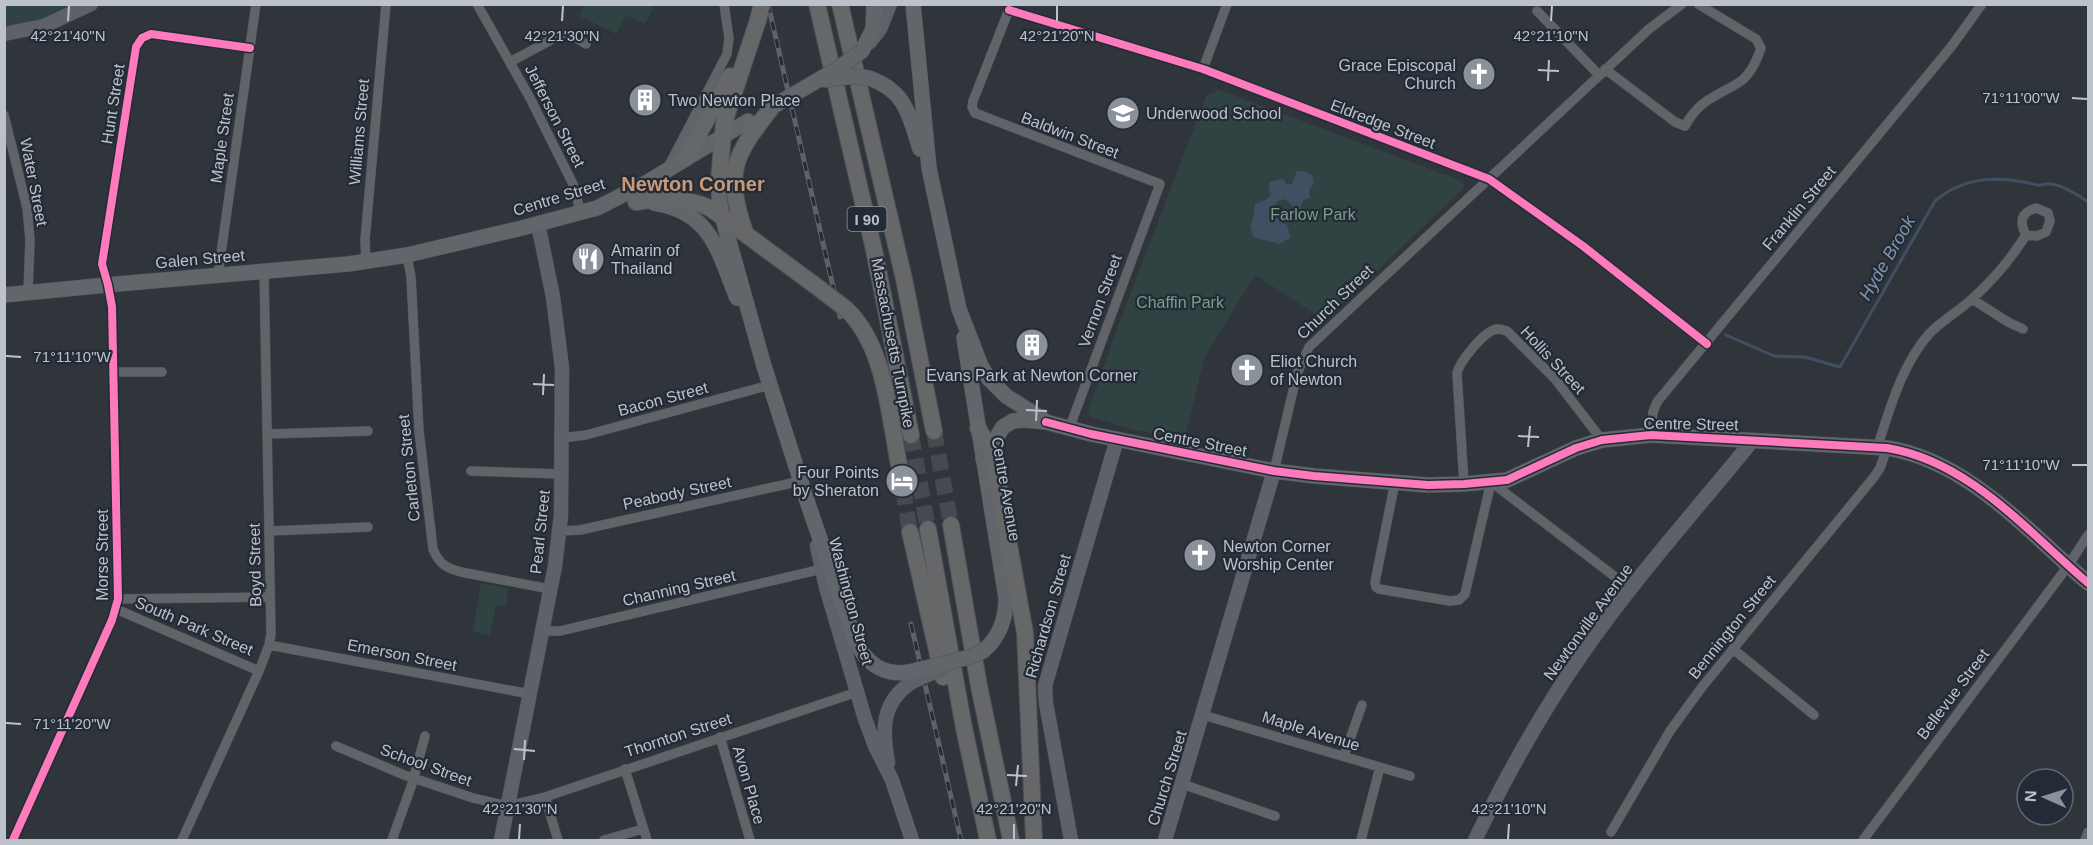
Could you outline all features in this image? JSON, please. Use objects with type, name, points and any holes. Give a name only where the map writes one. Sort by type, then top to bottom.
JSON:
[{"type":"highway","name":"Massachusetts Turnpike","points":[[817,4],[874,250],[911,435]]},
{"type":"highway","name":"Massachusetts Turnpike","points":[[840,4],[902,270],[934,431]]},
{"type":"highway","points":[[719,178],[722,136],[729,102],[760,12]]},
{"type":"highway","points":[[686,159],[749,45]]},
{"type":"highway","points":[[745,232],[734,194],[736,164],[747,140],[772,107]]},
{"type":"highway","points":[[636,202],[663,199],[683,200],[704,205],[745,232],[846,309],[870,339],[877,357],[899,465]]},
{"type":"highway","points":[[978,428],[986,453],[993,456],[1025,633],[1034,840]]},
{"type":"highway","points":[[951,525],[981,696],[1011,840]]},
{"type":"highway","points":[[928,529],[987,840]]},
{"type":"highway","points":[[910,532],[941,674],[964,728]]},
{"type":"main road","points":[[4,34],[45,26],[91,4]]},
{"type":"main road","points":[[862,51],[873,29],[874,4]]},
{"type":"main road","points":[[862,51],[876,35],[890,4]]},
{"type":"main road","name":"Centre Street","points":[[913,6],[924,126],[933,192],[959,309],[981,366],[989,379],[1006,396],[1047,422]]},
{"type":"main road","name":"Washington Street","points":[[862,51],[817,81],[747,122],[727,146],[719,178],[722,216],[764,366],[810,512],[822,569],[857,692],[875,746],[892,780],[912,840]]},
{"type":"main road","name":"Centre Street","points":[[817,81],[849,76],[869,78],[889,88],[903,101],[933,192]]},
{"type":"main road","name":"Centre Street","points":[[403,256],[597,208],[638,188],[747,122]]},
{"type":"main road","name":"Washington Street","points":[[597,208],[650,202],[675,208],[696,219],[707,230],[716,248],[764,366]]},
{"type":"main road","name":"Pearl Street","points":[[501,840],[560,531],[562,438],[560,350],[553,297],[538,224]]},
{"type":"main road","name":"Galen Street","points":[[4,295],[366,262],[403,256]]},
{"type":"main road","name":"Centre Avenue","points":[[959,309],[978,428]]},
{"type":"main road","name":"Centre Street","points":[[986,453],[999,431],[1010,423],[1024,420],[1047,422],[1069,429],[1274,471],[1428,485],[1508,480],[1576,448],[1602,440],[1651,435],[1882,448],[1907,452],[1929,459],[1972,483],[2088,583]]},
{"type":"main road","name":"Richardson Street","points":[[1071,840],[1046,703],[1045,686],[1117,439]]},
{"type":"main road","name":"Newtonville Avenue","points":[[1475,840],[1514,763],[1581,656],[1631,589],[1754,440]]},
{"type":"main road","name":"Centre Avenue","points":[[810,512],[855,640],[868,661],[880,669],[910,677],[965,659],[983,651],[992,643],[1001,627],[1006,598],[986,453]]},
{"type":"main road","name":"Church Street","points":[[1165,840],[1274,471]]},
{"type":"main road","points":[[892,780],[886,745],[887,711],[910,677]]},
{"type":"street","name":"Maple Street","points":[[218,275],[256,4]]},
{"type":"street","name":"Williams Street","points":[[366,262],[364,240],[386,4]]},
{"type":"street","name":"Jefferson Street","points":[[477,4],[510,62],[573,184],[581,213]]},
{"type":"street","points":[[666,170],[725,59],[729,38],[724,4]]},
{"type":"street","points":[[1203,69],[1227,4]]},
{"type":"street","name":"Church Street","points":[[1274,471],[1297,374],[1309,347],[1602,72],[1649,29],[1682,4]]},
{"type":"street","points":[[1537,12],[1602,72],[1675,122],[1685,126],[1691,114],[1702,103],[1740,82],[1757,59],[1761,48],[1756,39],[1698,4]]},
{"type":"street","name":"Franklin Street","points":[[1651,435],[1653,412],[1657,402],[1951,47],[1982,4]]},
{"type":"street","name":"Eldredge Street","points":[[1010,7],[1203,69],[1489,179],[1583,246],[1707,344]]},
{"type":"street","name":"Baldwin Street","points":[[1010,7],[973,101],[975,112],[1160,184]]},
{"type":"street","points":[[510,62],[566,33],[586,44]]},
{"type":"street","name":"Hunt Street","points":[[108,285],[102,264],[136,47],[141,38],[151,34],[250,48]]},
{"type":"street","name":"Water Street","points":[[4,115],[27,208],[30,240],[28,292]]},
{"type":"street","name":"Vernon Street","points":[[1069,429],[1160,184]]},
{"type":"street","name":"Bennington Street","points":[[1611,832],[1670,731],[1702,687],[1880,468],[1882,448],[1897,389],[1914,354],[1930,333],[1972,299],[2004,267],[2026,235]]},
{"type":"street","name":"Carleton Street","points":[[403,256],[411,277],[419,431],[433,549],[438,562],[462,572],[550,589]]},
{"type":"street","name":"Boyd Street","points":[[182,840],[269,645],[264,271]]},
{"type":"street","name":"Morse Street","points":[[13,840],[117,604],[112,307],[108,285]]},
{"type":"street","points":[[1972,299],[2022,329]]},
{"type":"street","name":"Hollis Street","points":[[1464,484],[1457,373],[1464,356],[1490,332],[1498,329],[1507,331],[1555,379],[1602,440]]},
{"type":"street","points":[[113,372],[162,372]]},
{"type":"street","name":"Bacon Street","points":[[562,438],[586,435],[770,385]]},
{"type":"street","points":[[267,434],[368,431]]},
{"type":"street","points":[[471,471],[562,474]]},
{"type":"street","name":"Peabody Street","points":[[560,531],[580,530],[801,481]]},
{"type":"street","points":[[1395,482],[1376,587],[1379,589],[1449,601],[1459,600],[1465,594],[1491,482],[1631,589]]},
{"type":"street","points":[[269,531],[368,527]]},
{"type":"street","name":"Bellevue Street","points":[[1863,840],[2088,536]]},
{"type":"street","name":"Channing Street","points":[[542,631],[560,631],[822,569]]},
{"type":"street","points":[[117,604],[270,597]]},
{"type":"street","name":"South Park Street","points":[[117,604],[259,671]]},
{"type":"street","name":"Emerson Street","points":[[269,645],[530,694]]},
{"type":"street","points":[[1733,649],[1814,716]]},
{"type":"street","name":"Thornton Street","points":[[508,806],[545,797],[857,692]]},
{"type":"street","points":[[1344,756],[1362,705]]},
{"type":"street","name":"Maple Avenue","points":[[1203,715],[1410,777]]},
{"type":"street","points":[[392,840],[425,736]]},
{"type":"street","name":"Avon Place","points":[[720,737],[750,840]]},
{"type":"street","name":"School Street","points":[[336,746],[413,779],[473,798],[508,806]]},
{"type":"street","points":[[1361,840],[1380,767]]},
{"type":"street","points":[[625,769],[647,840]]},
{"type":"street","points":[[1182,784],[1275,816]]},
{"type":"street","points":[[545,797],[558,840]]},
{"type":"street","points":[[604,840],[643,829]]},
{"type":"street","points":[[2085,840],[2088,832]]},
{"type":"green space","points":[[585,4],[655,5],[645,24],[626,15],[616,34],[579,16]]},
{"type":"green space","points":[[5,5],[91,5],[5,34]]},
{"type":"green space","name":"Farlow Park","points":[[1217,89],[1462,181],[1464,188],[1325,320],[1255,275],[1204,358],[1185,439],[1135,430],[1091,417],[1088,411],[1207,94]]},
{"type":"green space","points":[[481,583],[508,588],[506,606],[496,605],[490,635],[473,632]]},
{"type":"water","points":[[1297,171],[1305,171],[1312,175],[1314,182],[1309,191],[1310,198],[1303,200],[1299,212],[1294,210],[1285,199],[1278,201],[1272,209],[1280,222],[1287,225],[1291,238],[1279,244],[1253,237],[1250,226],[1255,204],[1267,199],[1271,194],[1269,182],[1283,179],[1287,184],[1292,184]]},
{"type":"waterway","name":"Hyde Brook","points":[[1726,335],[1774,356],[1805,357],[1840,367],[1935,201],[1947,192],[1971,182],[1997,179],[2055,185],[2088,202]]},
{"type":"tunnel","points":[[934,431],[951,525]]},
{"type":"tunnel","points":[[911,435],[928,529]]},
{"type":"tunnel","points":[[899,465],[910,532]]},
{"type":"railway","points":[[768,4],[840,317]]},
{"type":"railway","points":[[911,624],[961,840]]},
{"type":"cycle path","points":[[1009,10],[1203,69],[1489,179],[1583,246],[1707,344]]},
{"type":"cycle path","points":[[13,840],[112,620],[118,599],[112,307],[102,264],[136,47],[142,38],[151,34],[250,48]]},
{"type":"cycle path","points":[[1046,422],[1091,434],[1274,471],[1428,485],[1507,480],[1576,448],[1602,440],[1651,435],[1887,448],[1917,455],[1945,467],[1971,483],[2020,521],[2088,583]]},
{"type":"place","name":"Grace Episcopal Church","points":[[1479,74]]},
{"type":"place","name":"Two Newton Place","points":[[645,100]]},
{"type":"place","name":"Underwood School","points":[[1123,113]]},
{"type":"place","name":"Amarin of Thailand","points":[[588,259]]},
{"type":"place","name":"Evans Park at Newton Corner","points":[[1032,345]]},
{"type":"place","name":"Eliot Church of Newton","points":[[1247,370]]},
{"type":"place","name":"Four Points by Sheraton","points":[[902,481]]},
{"type":"place","name":"Newton Corner Worship Center","points":[[1200,555]]},
{"type":"district","name":"Newton Corner","points":[[693,184]]},
{"type":"park label","name":"Chaffin Park","points":[[1180,302]]}]
